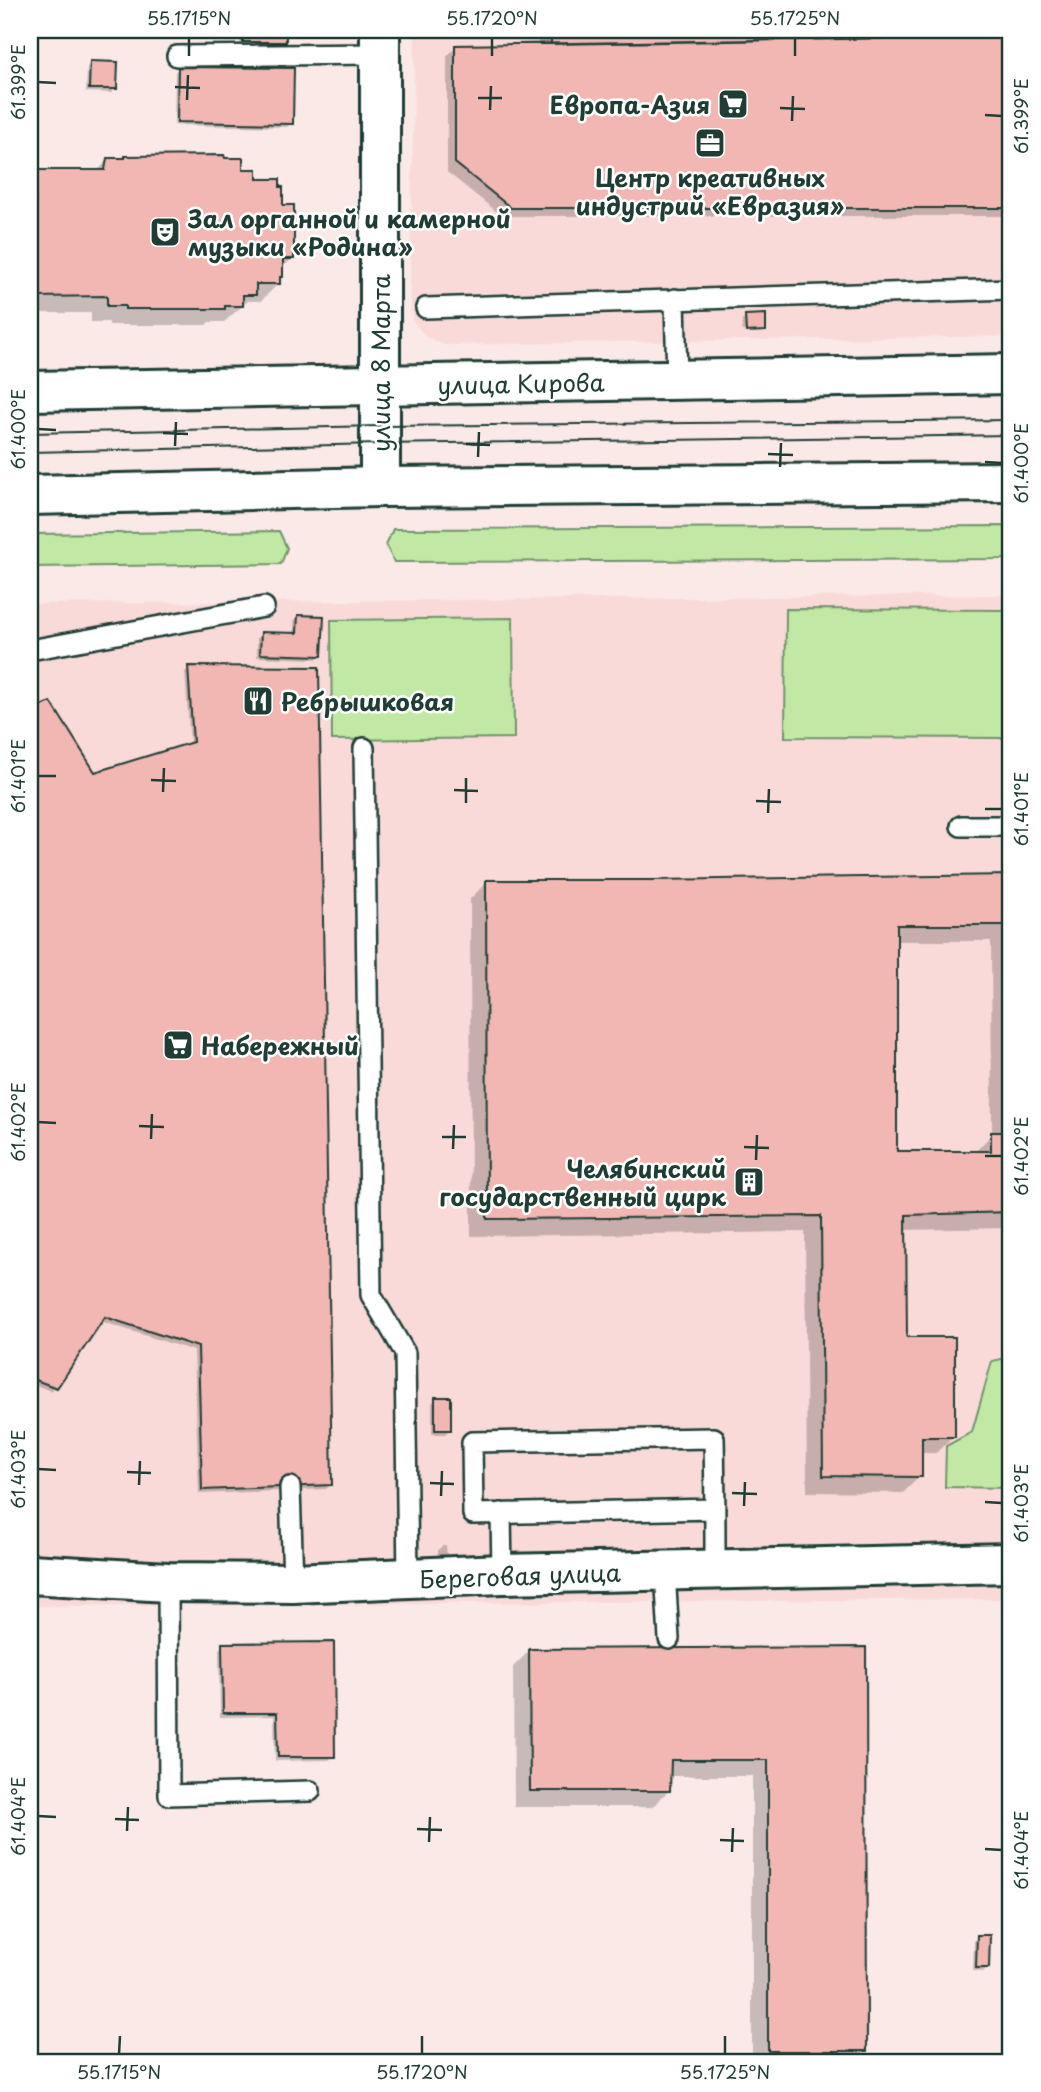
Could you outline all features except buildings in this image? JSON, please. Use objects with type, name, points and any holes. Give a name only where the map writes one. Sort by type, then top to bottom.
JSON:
[{"type":"main road","name":"улица 8 Марта","points":[[380,42],[380,487]]},
{"type":"main road","name":"улица Кирова","points":[[30,391],[1011,373]]},
{"type":"main road","points":[[30,495],[380,487],[1011,482]]},
{"type":"main road","name":"Береговая улица","points":[[30,1574],[168,1582],[293,1583],[502,1574],[1011,1563]]},
{"type":"lane","points":[[177,56],[380,42]]},
{"type":"lane","points":[[426,308],[1011,289]]},
{"type":"lane","points":[[675,299],[677,380]]},
{"type":"lane","points":[[30,650],[264,607]]},
{"type":"lane","points":[[364,748],[371,1295],[405,1353],[408,1579]]},
{"type":"lane","points":[[961,826],[1011,826]]},
{"type":"lane","points":[[715,1509],[473,1514],[472,1442],[714,1438],[715,1509],[715,1570]]},
{"type":"lane","points":[[290,1487],[293,1583]]},
{"type":"lane","points":[[501,1513],[502,1574]]},
{"type":"lane","points":[[665,1570],[669,1639]]},
{"type":"lane","points":[[168,1582],[169,1795],[310,1791]]},
{"type":"shaded area","points":[[415,30],[1011,30],[1011,336],[444,345],[426,337],[412,320],[410,286]]},
{"type":"shaded area","points":[[1011,595],[1011,1599],[30,1606],[30,604]]},
{"type":"green space","points":[[1011,526],[1011,559],[394,562],[386,545],[393,529]]},
{"type":"green space","points":[[279,531],[287,548],[281,564],[30,567],[30,534]]},
{"type":"green space","points":[[786,609],[1005,610],[1004,738],[785,737]]},
{"type":"green space","points":[[513,618],[514,738],[332,740],[331,620]]},
{"type":"green space","points":[[1011,1357],[1011,1488],[945,1487],[946,1446],[972,1432],[992,1361]]},
{"type":"tram line","points":[[30,433],[380,426],[1011,420]]},
{"type":"tram line","points":[[30,452],[1011,435]]},
{"type":"place","name":"Европа-Азия","points":[[733,104]]},
{"type":"place","name":"Центр креативных индустрий «Евразия»","points":[[710,143]]},
{"type":"place","name":"Зал органной и камерной музыки «Родина»","points":[[165,232]]},
{"type":"place","name":"Ребрышковая","points":[[258,701]]},
{"type":"place","name":"Набережный","points":[[178,1045]]},
{"type":"place","name":"Челябинский государственный цирк","points":[[749,1182]]}]
